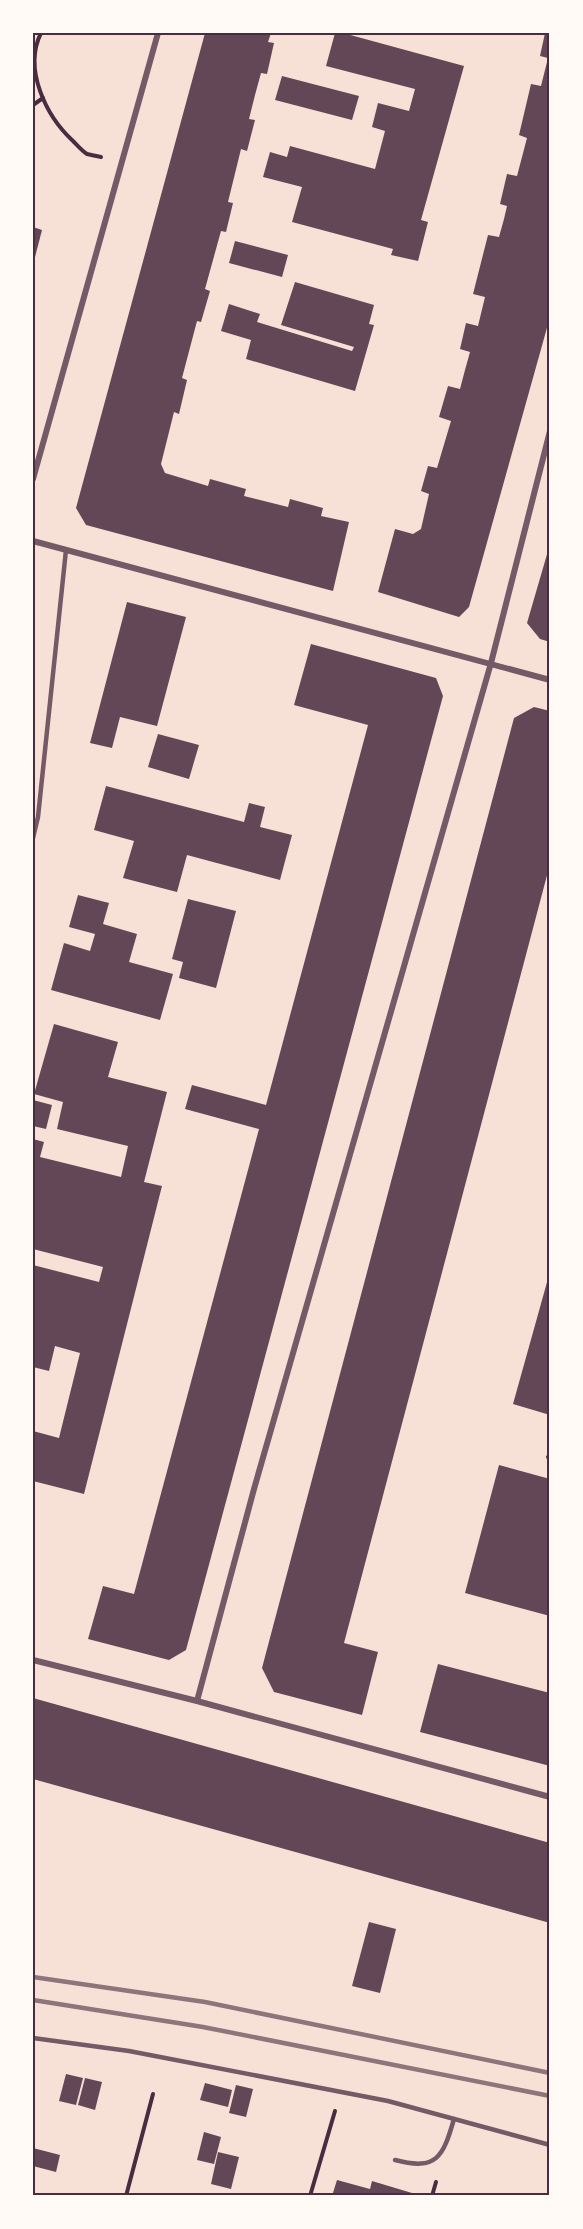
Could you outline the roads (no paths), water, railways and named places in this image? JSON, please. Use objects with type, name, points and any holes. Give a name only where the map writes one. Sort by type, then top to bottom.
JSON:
[{"type":"street","points":[[33,479],[158,33]]},
{"type":"street","points":[[197,1701],[258,1478],[490,663],[550,431]]},
{"type":"street","points":[[33,541],[550,680]]},
{"type":"street","points":[[33,1660],[197,1701],[550,1797]]},
{"type":"lane","points":[[33,838],[38,817],[66,550]]},
{"type":"lane","points":[[33,2038],[129,2051],[364,2096],[550,2145]]},
{"type":"lane","points":[[395,2160],[414,2165],[426,2164],[438,2156],[446,2147],[454,2119]]},
{"type":"railway","points":[[33,1977],[205,2002],[550,2073]]},
{"type":"railway","points":[[33,2000],[203,2027],[550,2096]]}]
